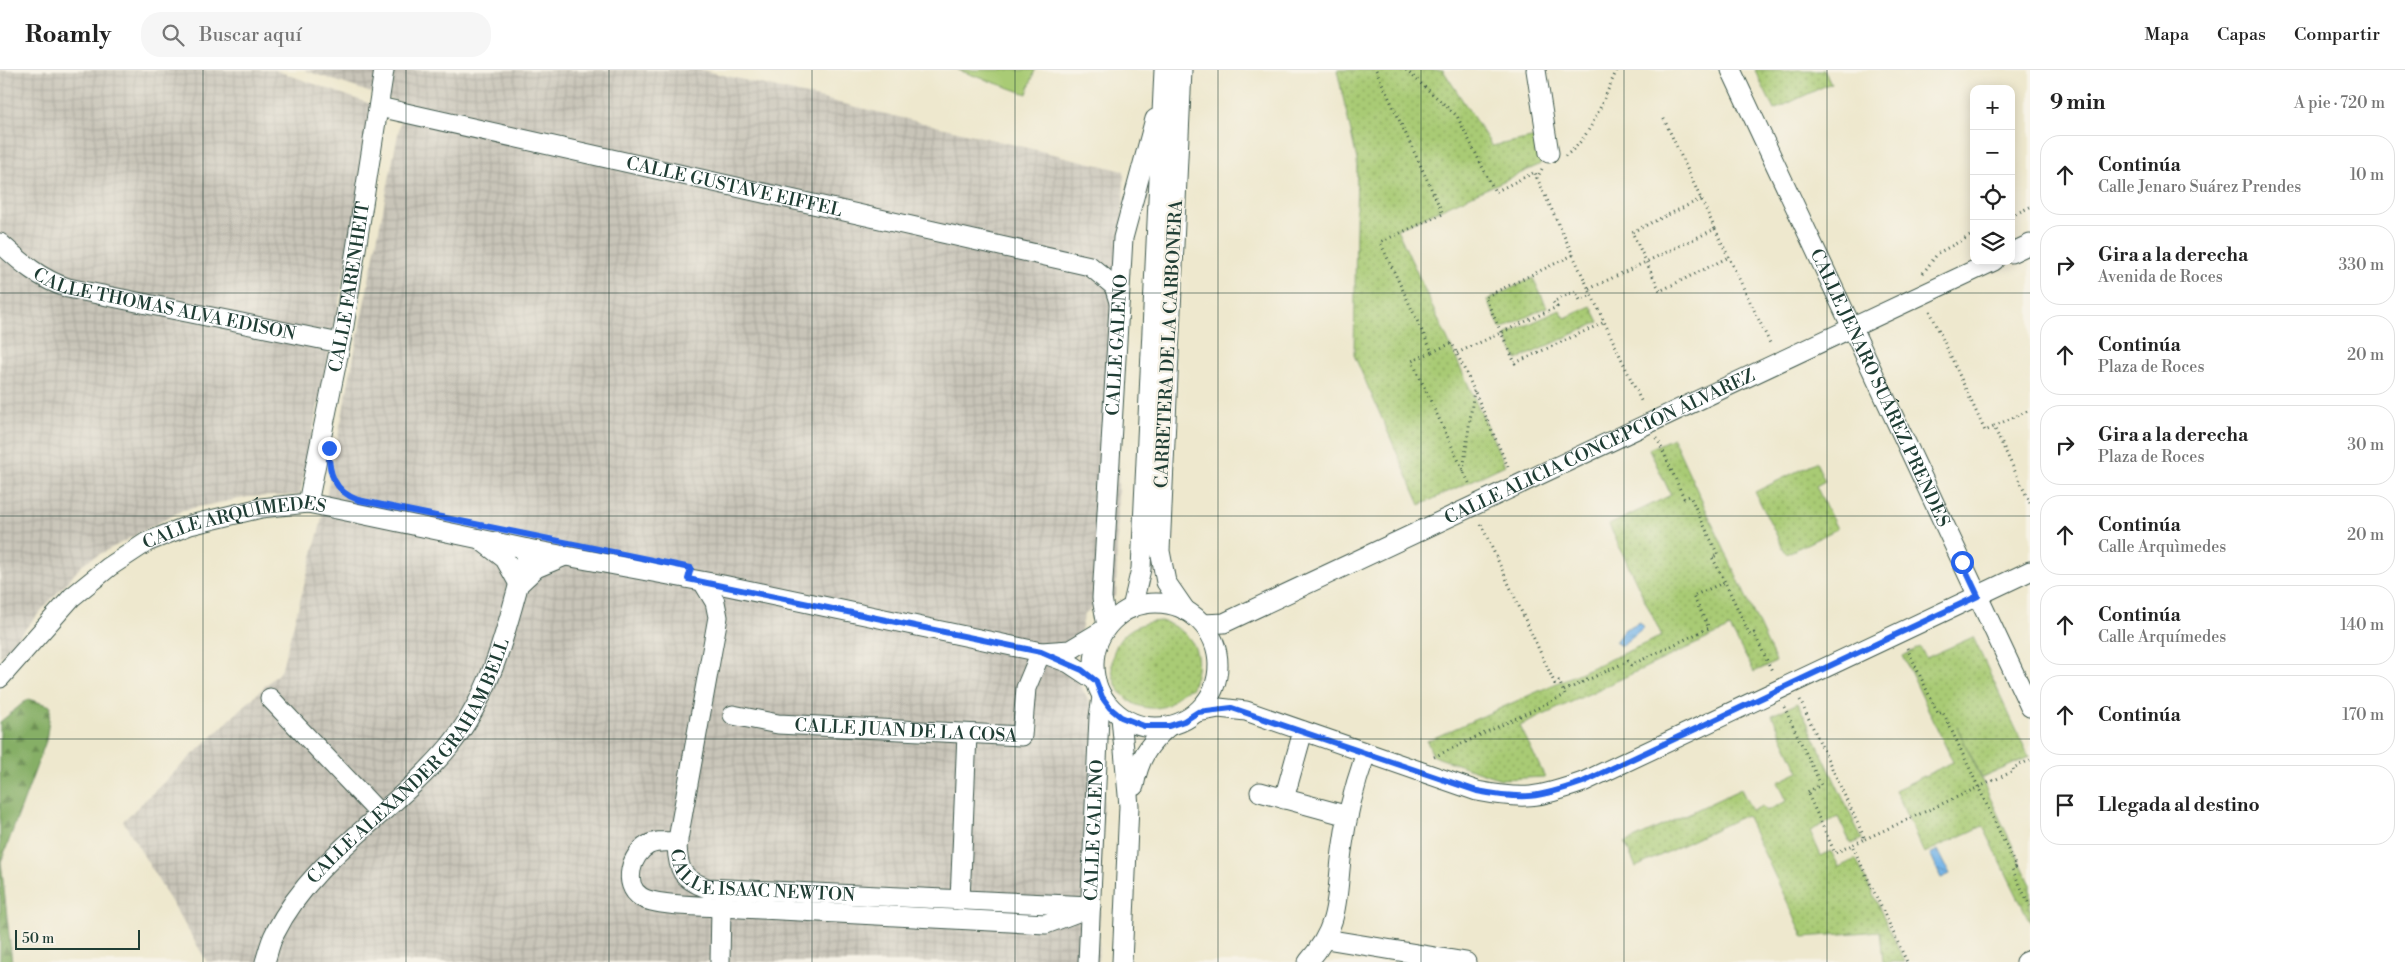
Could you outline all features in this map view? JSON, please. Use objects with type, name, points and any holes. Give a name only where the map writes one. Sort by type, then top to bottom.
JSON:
[{"type":"street","name":"CALLE FARENHEIT","points":[[308,504],[340,342],[384,70]]},
{"type":"street","name":"CARRETERA DE LA CARBONERA","points":[[1132,608],[1141,569],[1164,70]]},
{"type":"street","name":"CARRETERA DE LA CARBONERA","points":[[1182,70],[1160,552],[1166,582],[1186,611]]},
{"type":"street","points":[[1536,70],[1549,153]]},
{"type":"street","name":"CALLE JENARO SUÁREZ PRENDES","points":[[1731,70],[2030,707]]},
{"type":"street","name":"CALLE GALENO","points":[[1106,628],[1102,598],[1123,238],[1149,138],[1163,97]]},
{"type":"street","name":"CALLE GUSTAVE EIFFEL","points":[[379,107],[1090,266],[1114,286],[1119,302]]},
{"type":"street","points":[[1090,266],[1104,263],[1114,255],[1123,238]]},
{"type":"street","name":"CALLE THOMAS ALVA EDISON","points":[[0,243],[26,266],[47,281],[68,288],[340,342]]},
{"type":"street","points":[[2015,251],[2030,244]]},
{"type":"street","name":"CALLE ALICIA CONCEPCIÓN ÁLVAREZ","points":[[1203,624],[1224,623],[1986,265]]},
{"type":"street","name":"CALLE ARQUÍMEDES","points":[[4,667],[72,597],[109,567],[147,542],[190,525],[262,508],[308,504],[528,549],[748,590],[1041,652],[1070,650],[1106,628]]},
{"type":"street","points":[[478,538],[505,559],[519,584],[536,568],[565,556]]},
{"type":"street","name":"CALLE ALEXANDER GRAHAM BELL","points":[[265,962],[275,934],[301,894],[327,864],[448,747],[480,700],[493,672],[528,549]]},
{"type":"street","points":[[1198,712],[1232,708],[1477,791],[1511,798],[1545,796],[1583,782],[2030,571]]},
{"type":"street","name":"CALLE ISAAC NEWTON","points":[[703,582],[715,602],[718,617],[678,842],[678,863],[690,882],[707,888],[1091,906]]},
{"type":"street","points":[[718,617],[734,598],[748,590]]},
{"type":"street","name":"CALLE GALENO","points":[[1086,641],[1102,598]]},
{"type":"street","points":[[1041,652],[1069,663],[1099,689],[1121,717],[1144,726],[1169,726],[1184,721],[1198,712],[1212,692],[1218,669],[1215,645],[1203,624],[1186,611],[1168,604],[1150,603],[1132,608],[1106,628],[1098,643],[1094,662],[1099,689]]},
{"type":"street","name":"CALLE JUAN DE LA COSA","points":[[733,715],[778,724],[1022,736],[1026,688],[1041,652]]},
{"type":"street","name":"CALLE GALENO","points":[[1088,962],[1099,689]]},
{"type":"street","points":[[270,698],[380,814]]},
{"type":"street","points":[[1121,717],[1129,806],[1122,962]]},
{"type":"street","points":[[1129,806],[1139,761],[1154,739],[1169,726]]},
{"type":"street","points":[[1284,798],[1303,731]]},
{"type":"street","points":[[960,900],[967,734]]},
{"type":"street","points":[[1308,962],[1326,939],[1333,922],[1348,816],[1366,753]]},
{"type":"street","points":[[1260,792],[1348,816]]},
{"type":"street","points":[[678,842],[656,841],[646,846],[631,864],[631,877],[634,889],[641,897],[661,903],[1046,924],[1091,906]]},
{"type":"street","points":[[720,962],[721,907]]},
{"type":"street","points":[[1326,939],[1466,962]]},
{"type":"street","points":[[2025,962],[2030,960]]},
{"type":"path","points":[[1376,70],[1443,214],[1380,242],[1432,352]]},
{"type":"path","points":[[1406,70],[1457,116],[1495,192],[1535,172],[1642,403]]},
{"type":"path","points":[[1538,178],[1549,153],[1565,156],[1575,149],[1585,136],[1617,70]]},
{"type":"path","points":[[1663,118],[1770,343]]},
{"type":"path","points":[[1701,199],[1632,232],[1660,291],[1728,257]]},
{"type":"path","points":[[2015,214],[2030,208]]},
{"type":"path","points":[[1589,289],[1715,229]]},
{"type":"path","points":[[1918,276],[1926,272],[1938,253],[1944,248],[1970,236]]},
{"type":"path","points":[[1573,255],[1485,297],[1515,364],[1605,322]]},
{"type":"path","points":[[1457,353],[1557,307],[1553,302],[1576,291],[1580,300],[1592,295]]},
{"type":"path","points":[[1930,311],[1986,431],[2030,410]]},
{"type":"path","points":[[1470,485],[1412,361],[1452,342],[1508,467]]},
{"type":"path","points":[[1463,471],[1474,390]]},
{"type":"path","points":[[1994,426],[2030,503]]},
{"type":"path","points":[[1657,438],[1684,498],[1690,496],[1718,554],[1712,557],[1750,635],[1754,633],[1772,671]]},
{"type":"path","points":[[328,466],[334,482],[346,495]]},
{"type":"path","points":[[1427,761],[1566,694],[1559,681],[1555,684],[1480,522]]},
{"type":"path","points":[[1564,692],[1628,661],[1631,665],[1709,628],[1693,596],[1725,582]]},
{"type":"path","points":[[1907,648],[1938,714],[1944,712],[2016,867],[2012,869],[2030,906]]},
{"type":"path","points":[[1800,700],[1865,839]]},
{"type":"path","points":[[1784,707],[1821,786],[1807,792],[1836,853],[2014,771],[2013,768],[2030,760]]},
{"type":"path","points":[[1852,845],[1907,962]]},
{"type":"shaded area","points":[[0,70],[275,70],[379,107],[300,495],[249,497],[183,510],[85,562],[0,657]]},
{"type":"shaded area","points":[[304,70],[702,70],[1124,171],[1116,596],[1085,613],[1075,657],[1076,679],[1106,728],[1098,962],[207,962],[123,821],[281,671],[320,527],[404,104]]},
{"type":"green space","points":[[958,70],[1035,70],[1027,94]]},
{"type":"green space","points":[[1337,70],[1443,70],[1492,146],[1546,135],[1549,153],[1539,165],[1397,229],[1505,465],[1420,505],[1354,355],[1357,160]]},
{"type":"green space","points":[[1755,70],[1824,70],[1831,83],[1774,110]]},
{"type":"green space","points":[[1533,278],[1547,307],[1501,329],[1487,300]]},
{"type":"green space","points":[[1591,306],[1599,322],[1517,360],[1505,335],[1560,310],[1565,318]]},
{"type":"green space","points":[[1673,438],[1776,662],[1754,672],[1730,628],[1520,726],[1545,777],[1501,779],[1433,756],[1427,741],[1662,636],[1609,525],[1671,495],[1649,449]]},
{"type":"green space","points":[[1816,462],[1825,481],[1816,486],[1837,529],[1786,554],[1755,492]]},
{"type":"green space","points":[[1161,621],[1182,632],[1194,647],[1197,656],[1195,677],[1191,689],[1181,693],[1168,705],[1156,708],[1138,706],[1124,697],[1116,683],[1112,667],[1114,651],[1123,636],[1138,626]]},
{"type":"green space","points":[[1973,637],[2029,757],[1982,778],[1957,727],[2030,883],[2030,922],[1983,826],[1924,853],[1895,790],[1953,762],[1903,656],[1920,647],[1926,658]]},
{"type":"green space","points":[[28,699],[51,706],[46,741],[1,862],[12,962],[0,962],[0,722]]},
{"type":"green space","points":[[1798,703],[1862,839],[1851,844],[1838,817],[1810,831],[1821,856],[1831,851],[1839,867],[1856,859],[1905,962],[1883,962],[1880,931],[1804,937],[1746,815],[1636,867],[1625,843],[1741,789],[1752,811],[1762,806],[1766,811],[1787,801],[1778,782],[1799,772],[1772,715]]},
{"type":"water","points":[[1640,622],[1644,627],[1621,646],[1615,642],[1625,629]]},
{"type":"water","points":[[1938,850],[1950,874],[1941,878],[1930,854]]},
{"type":"route","points":[[329,448],[328,466],[334,482],[346,495],[358,500],[691,568],[688,579],[1041,652],[1082,670],[1096,681],[1102,697],[1110,708],[1121,717],[1144,726],[1169,726],[1184,721],[1198,712],[1219,708],[1232,708],[1255,714],[1477,791],[1511,798],[1545,796],[1583,782],[1978,596],[1962,562]]}]
